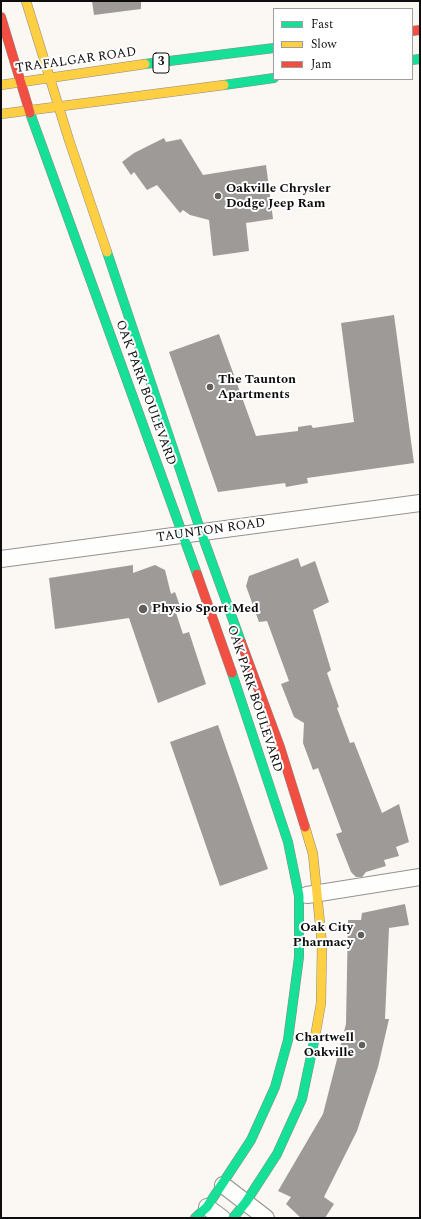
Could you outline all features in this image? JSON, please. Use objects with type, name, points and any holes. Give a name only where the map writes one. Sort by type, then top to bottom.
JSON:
[{"type":"street","name":"OAK PARK BOULEVARD","points":[[26,1],[53,92],[201,532],[280,747],[313,854],[322,944],[321,1003],[310,1068],[302,1099],[277,1154],[246,1202],[233,1218]]},
{"type":"street","name":"OAK PARK BOULEVARD","points":[[1,17],[28,110],[182,535],[217,627],[283,827],[299,896],[299,957],[288,1040],[275,1087],[251,1140],[207,1207],[195,1218]]},
{"type":"street","name":"TRAFALGAR ROAD","points":[[1,85],[273,48]]},
{"type":"street","name":"3","points":[[1,114],[273,78]]},
{"type":"street","name":"TAUNTON ROAD","points":[[1,559],[420,503]]},
{"type":"street","points":[[299,896],[420,877]]},
{"type":"street","points":[[222,1185],[266,1218]]},
{"type":"street","points":[[207,1207],[222,1218]]},
{"type":"building","points":[[92,1],[141,1],[141,9],[94,15]]},
{"type":"building","name":"Oakville Chrysler Dodge Jeep Ram","points":[[164,138],[166,142],[181,139],[203,175],[266,165],[273,219],[246,223],[249,251],[213,256],[209,220],[190,215],[183,210],[180,213],[157,185],[147,190],[134,172],[131,175],[122,162],[134,153]]},
{"type":"building","name":"The Taunton Apartments","points":[[394,315],[414,463],[307,478],[308,483],[286,487],[285,483],[218,492],[169,352],[219,334],[256,436],[298,431],[298,427],[311,425],[313,428],[354,422],[341,323]]},
{"type":"building","points":[[298,558],[301,567],[315,561],[329,602],[313,610],[331,670],[327,673],[339,707],[337,708],[350,743],[354,742],[382,813],[399,804],[409,842],[396,847],[399,856],[384,860],[386,866],[366,872],[362,877],[356,877],[351,872],[336,834],[342,832],[318,768],[313,770],[303,743],[304,723],[294,717],[281,684],[289,681],[267,621],[259,622],[246,586],[249,576]]},
{"type":"building","points":[[133,565],[133,573],[155,565],[165,570],[171,594],[175,592],[180,606],[174,607],[183,634],[189,632],[206,684],[158,703],[129,618],[55,629],[49,578]]},
{"type":"building","points":[[218,725],[268,869],[220,886],[170,742]]},
{"type":"building","name":"Chartwell Oakville","points":[[405,904],[409,925],[389,928],[385,1019],[389,1019],[378,1067],[357,1131],[324,1197],[334,1204],[325,1218],[301,1218],[286,1204],[291,1197],[278,1191],[323,1114],[346,1024],[348,920],[361,920],[362,913]]},
{"type":"traffic: fast","points":[[145,64],[273,48]]},
{"type":"traffic: fast","points":[[413,60],[420,59]]},
{"type":"traffic: fast","points":[[224,85],[273,78]]},
{"type":"traffic: fast","points":[[30,113],[197,574]]},
{"type":"traffic: fast","points":[[107,252],[201,532],[241,642]]},
{"type":"traffic: fast","points":[[195,1218],[207,1207],[251,1140],[275,1087],[288,1040],[299,957],[299,896],[288,842],[232,673]]},
{"type":"traffic: fast","points":[[233,1218],[246,1202],[277,1154],[302,1099],[315,1037]]},
{"type":"traffic: slow","points":[[26,1],[69,140],[107,252]]},
{"type":"traffic: slow","points":[[1,85],[145,64]]},
{"type":"traffic: slow","points":[[1,114],[224,85]]},
{"type":"traffic: slow","points":[[305,827],[313,854],[322,944],[321,1003],[315,1037]]},
{"type":"traffic: jam","points":[[1,17],[30,113]]},
{"type":"traffic: jam","points":[[413,31],[420,30]]},
{"type":"traffic: jam","points":[[197,574],[232,673]]},
{"type":"traffic: jam","points":[[241,642],[280,747],[305,827]]},
{"type":"place","name":"Oakville Chrysler Dodge Jeep Ram","points":[[218,196]]},
{"type":"place","name":"The Taunton Apartments","points":[[210,387]]},
{"type":"place","name":"Physio Sport Med","points":[[143,609]]},
{"type":"place","name":"Oak City Pharmacy","points":[[361,935]]},
{"type":"place","name":"Chartwell Oakville","points":[[362,1045]]}]
